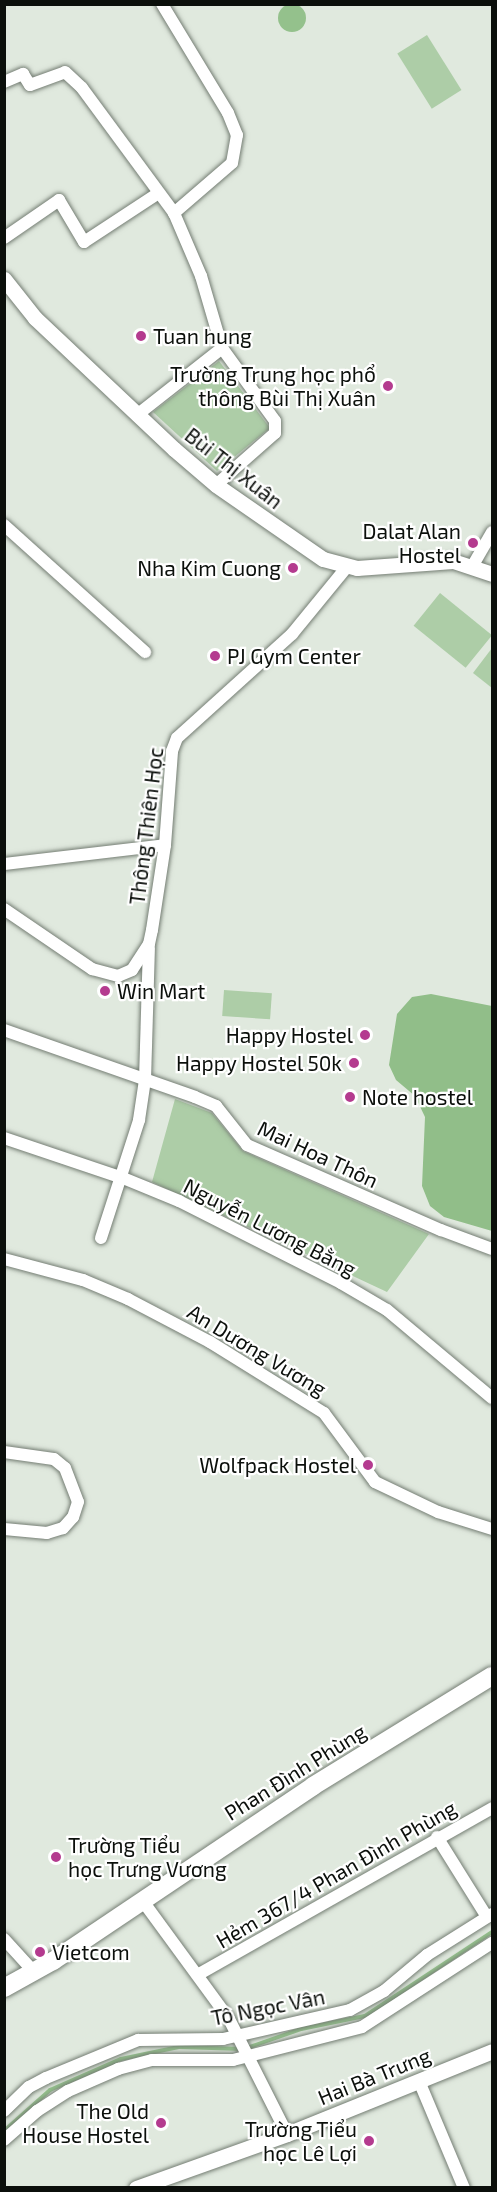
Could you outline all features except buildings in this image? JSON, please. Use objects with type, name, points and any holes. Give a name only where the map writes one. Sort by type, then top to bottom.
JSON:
[{"type":"main road","name":"Phan Đình Phùng","points":[[4,1988],[34,1972],[320,1782],[492,1676]]},
{"type":"street","points":[[162,4],[228,113],[237,135],[232,163],[174,213]]},
{"type":"street","points":[[4,82],[23,74],[30,85],[65,72],[82,88],[174,213],[207,291],[222,348],[275,421],[275,433],[216,485]]},
{"type":"street","points":[[4,238],[59,200],[84,242],[158,194]]},
{"type":"street","name":"Bùi Thị Xuân","points":[[4,279],[35,318],[136,415],[216,485],[323,559],[346,568],[431,561],[472,565],[492,574]]},
{"type":"street","points":[[136,415],[222,348]]},
{"type":"street","points":[[4,525],[145,652]]},
{"type":"street","points":[[472,565],[492,532]]},
{"type":"street","name":"Thông Thiên Học","points":[[4,909],[85,964],[106,974],[124,975],[132,970],[149,944],[165,845],[172,750],[177,738],[292,634],[346,568]]},
{"type":"street","points":[[4,864],[165,845]]},
{"type":"street","points":[[101,1238],[123,1178],[145,1080],[149,944]]},
{"type":"street","name":"Mai Hoa Thôn","points":[[4,1030],[216,1106],[247,1145],[285,1164],[492,1249]]},
{"type":"street","name":"Nguyễn Lương Bằng","points":[[4,1138],[123,1178],[350,1288],[387,1310],[492,1398]]},
{"type":"street","name":"An Dương Vương","points":[[4,1259],[83,1280],[128,1299],[210,1342],[324,1413],[375,1482],[438,1512],[492,1529]]},
{"type":"street","points":[[4,1452],[54,1459],[65,1468],[78,1502],[73,1517],[63,1528],[47,1533],[4,1529]]},
{"type":"street","name":"Hẻm 367/4 Phan Đình Phùng","points":[[199,1974],[437,1837],[492,1808]]},
{"type":"street","points":[[437,1837],[490,1915]]},
{"type":"street","points":[[142,1900],[199,1974],[238,2037],[287,2134]]},
{"type":"street","name":"Tô Ngọc Vân","points":[[4,2111],[29,2087],[123,2045],[160,2037],[218,2039],[238,2037],[350,2010],[490,1915]]},
{"type":"street","points":[[4,1939],[34,1972]]},
{"type":"street","name":"Tô Ngọc Vân","points":[[4,2140],[37,2111],[68,2091],[118,2069],[152,2060],[249,2057],[362,2027],[492,1943]]},
{"type":"street","name":"Hai Bà Trưng","points":[[136,2187],[287,2134],[492,2051]]},
{"type":"street","points":[[419,2081],[464,2187]]},
{"type":"shaded area","points":[[292,4],[302,8],[306,18],[302,28],[292,32],[282,28],[278,18],[282,8]]},
{"type":"shaded area","points":[[427,35],[461,90],[432,109],[397,54]]},
{"type":"shaded area","points":[[219,361],[270,428],[217,471],[153,412]]},
{"type":"shaded area","points":[[440,593],[492,635],[466,668],[414,626]]},
{"type":"shaded area","points":[[492,648],[492,688],[473,673]]},
{"type":"shaded area","points":[[224,990],[272,993],[270,1019],[222,1016]]},
{"type":"shaded area","points":[[431,994],[492,1006],[492,1231],[444,1217],[430,1206],[422,1186],[425,1117],[415,1096],[396,1080],[389,1065],[397,1014],[412,997]]},
{"type":"shaded area","points":[[175,1099],[212,1113],[243,1151],[429,1234],[387,1292],[152,1182]]},
{"type":"waterway","points":[[4,2131],[50,2090],[121,2059],[179,2047],[244,2049],[301,2029],[365,2016],[492,1932]]},
{"type":"place","name":"Tuan hung","points":[[141,336]]},
{"type":"place","name":"Trường Trung học phổ thông Bùi Thị Xuân","points":[[388,386]]},
{"type":"place","name":"Dalat Alan Hostel","points":[[473,543]]},
{"type":"place","name":"Nha Kim Cuong","points":[[293,568]]},
{"type":"place","name":"PJ Gym Center","points":[[215,656]]},
{"type":"place","name":"Win Mart","points":[[105,991]]},
{"type":"place","name":"Happy Hostel","points":[[365,1035]]},
{"type":"place","name":"Happy Hostel 50k","points":[[354,1063]]},
{"type":"place","name":"Note hostel","points":[[350,1097]]},
{"type":"place","name":"Wolfpack Hostel","points":[[368,1465]]},
{"type":"place","name":"Trường Tiểu học Trưng Vương","points":[[56,1857]]},
{"type":"place","name":"Vietcom","points":[[40,1952]]},
{"type":"place","name":"The Old House Hostel","points":[[161,2123]]},
{"type":"place","name":"Trường Tiểu học Lê Lợi","points":[[369,2141]]}]
